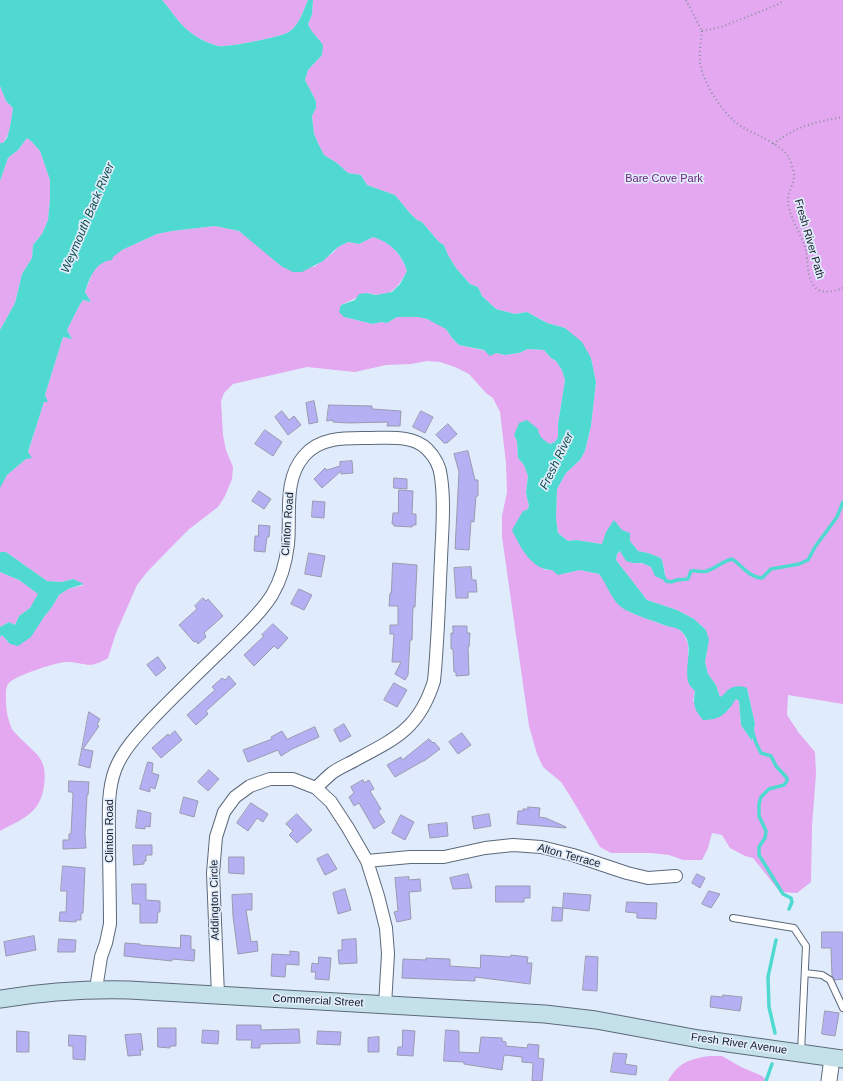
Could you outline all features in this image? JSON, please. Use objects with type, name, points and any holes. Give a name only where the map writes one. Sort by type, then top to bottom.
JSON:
[{"type":"main road","name":"Commercial Street","points":[[0,999],[40,993],[96,989],[545,1014],[596,1020],[636,1027]]},
{"type":"main road","name":"Fresh River Avenue","points":[[636,1027],[699,1039],[838,1058]]},
{"type":"street","name":"Clinton Road","points":[[96,989],[101,957],[110,924],[109,801],[115,770],[122,756],[137,736],[166,705],[253,619],[266,604],[276,587],[284,567],[288,544],[289,495],[298,464],[305,455],[313,448],[324,442],[339,438],[398,438],[416,441],[426,448],[436,459],[441,476],[443,506],[434,681],[430,696],[421,712],[410,726],[382,746],[333,772],[316,788]]},
{"type":"street","name":"Addington Circle","points":[[218,995],[212,874],[216,837],[224,812],[235,797],[250,786],[270,779],[293,779],[316,788],[331,802],[367,861],[386,928],[388,954],[385,1005]]},
{"type":"street","name":"Alton Terrace","points":[[367,861],[410,857],[444,857],[512,844],[541,847],[573,855],[627,873],[648,878],[676,876]]},
{"type":"street","points":[[829,1081],[838,1058]]},
{"type":"lane","points":[[733,918],[794,928],[806,946],[801,1053]]},
{"type":"lane","points":[[805,973],[822,975],[830,980],[843,1008]]},
{"type":"path","points":[[686,0],[702,31],[720,27],[777,5],[784,0]]},
{"type":"path","name":"Fresh River Path","points":[[702,31],[700,48],[701,66],[707,85],[716,99],[730,117],[741,127],[773,144],[788,157],[794,176],[788,199],[790,210],[805,251],[809,276],[816,288],[823,292],[843,288]]},
{"type":"path","points":[[773,144],[785,134],[799,127],[819,121],[843,117]]},
{"type":"green space","points":[[162,0],[308,0],[298,23],[287,33],[252,42],[218,46],[200,39],[186,29]]},
{"type":"green space","name":"Bare Cove Park","points":[[313,0],[843,0],[843,704],[788,695],[787,715],[799,733],[815,752],[816,774],[812,826],[811,882],[797,893],[780,892],[753,858],[745,856],[730,848],[722,835],[712,833],[708,848],[702,860],[683,860],[669,855],[651,853],[611,853],[600,847],[561,782],[543,767],[537,754],[529,726],[502,537],[502,516],[507,492],[506,463],[500,412],[493,398],[486,393],[469,374],[440,362],[427,361],[411,364],[386,365],[355,372],[307,367],[233,384],[224,393],[221,401],[223,435],[226,450],[233,467],[232,479],[225,496],[218,507],[188,530],[147,572],[137,585],[116,633],[108,658],[90,665],[65,662],[52,665],[18,677],[8,684],[6,691],[6,705],[12,729],[40,758],[43,763],[45,777],[42,795],[39,803],[34,809],[23,819],[0,831],[0,637],[2,635],[10,644],[44,617],[59,595],[68,589],[84,585],[73,579],[62,582],[47,581],[6,552],[0,552],[0,486],[7,475],[26,459],[44,402],[47,402],[45,395],[63,337],[72,339],[67,330],[79,306],[83,300],[91,302],[85,292],[94,269],[122,250],[157,234],[172,231],[215,226],[239,231],[261,248],[314,267],[334,252],[338,247],[348,242],[359,244],[373,237],[390,245],[402,259],[407,271],[400,283],[392,291],[382,295],[367,293],[341,305],[344,317],[373,324],[381,322],[387,323],[397,317],[418,317],[427,319],[446,329],[459,345],[505,355],[519,353],[528,349],[544,350],[556,361],[562,370],[565,380],[558,424],[558,437],[555,442],[550,444],[542,440],[538,435],[514,435],[517,441],[518,458],[524,465],[528,476],[526,493],[529,506],[527,510],[538,565],[545,570],[552,570],[563,574],[580,570],[599,574],[629,612],[666,626],[676,627],[684,634],[688,644],[688,654],[695,691],[693,701],[729,710],[736,699],[739,701],[741,725],[752,741],[755,724],[747,688],[720,697],[716,685],[708,674],[705,662],[707,652],[706,630],[694,619],[677,610],[647,600],[616,560],[617,554],[620,551],[633,563],[648,565],[666,580],[661,558],[638,551],[630,541],[602,544],[576,540],[568,541],[558,533],[556,518],[557,489],[566,473],[580,460],[585,451],[591,426],[596,382],[591,358],[565,328],[547,323],[527,312],[515,314],[496,309],[482,296],[478,287],[470,284],[456,268],[444,245],[439,242],[422,222],[417,220],[409,212],[395,195],[367,185],[361,175],[348,173],[337,163],[324,155],[314,134],[312,116],[316,108],[316,101],[305,80],[308,70],[322,55],[319,39],[311,32],[308,24],[312,15]]},
{"type":"green space","points":[[0,86],[6,101],[13,108],[9,131],[3,143],[0,143]]},
{"type":"green space","points":[[27,138],[40,151],[50,180],[48,220],[42,234],[33,245],[32,258],[22,274],[15,303],[0,330],[0,181],[8,158],[18,150]]},
{"type":"green space","points":[[0,572],[19,580],[39,594],[30,608],[19,616],[15,625],[9,622],[0,627]]},
{"type":"green space","points":[[709,1056],[722,1056],[769,1081],[668,1081],[680,1066],[690,1060]]},
{"type":"water","name":"Weymouth Back River","points":[[0,0],[162,0],[186,29],[200,39],[211,44],[223,46],[252,42],[287,33],[298,23],[308,0],[313,0],[312,15],[308,24],[323,45],[322,55],[308,70],[305,80],[316,101],[316,108],[312,116],[314,134],[324,155],[337,163],[348,173],[361,175],[367,185],[395,195],[409,212],[417,220],[422,222],[439,242],[444,245],[456,268],[470,284],[478,287],[482,296],[496,309],[515,314],[527,312],[547,323],[565,328],[582,342],[591,358],[596,382],[591,426],[585,451],[580,460],[566,473],[557,489],[556,518],[558,533],[568,541],[576,540],[602,544],[606,532],[614,520],[622,530],[630,533],[630,541],[638,551],[661,558],[666,581],[655,576],[651,567],[642,563],[626,561],[620,551],[617,554],[616,560],[647,600],[677,610],[694,619],[706,630],[709,640],[705,662],[708,674],[716,685],[720,697],[734,687],[739,686],[747,688],[755,724],[752,741],[741,725],[739,701],[736,699],[723,715],[717,718],[703,720],[698,713],[694,703],[695,691],[689,684],[688,678],[688,644],[681,631],[635,614],[621,607],[614,600],[599,574],[580,570],[558,575],[552,570],[538,566],[523,550],[515,537],[512,530],[523,511],[527,510],[529,506],[526,493],[528,476],[524,465],[518,458],[517,441],[514,435],[519,423],[527,420],[538,429],[542,438],[550,444],[555,442],[558,437],[558,424],[565,380],[562,370],[556,361],[544,350],[528,349],[519,353],[505,355],[496,353],[490,356],[484,350],[459,345],[446,329],[427,319],[418,317],[397,317],[387,323],[381,322],[373,324],[344,317],[339,312],[341,305],[355,300],[359,294],[367,293],[376,295],[392,292],[400,284],[407,271],[405,265],[399,254],[390,245],[379,239],[373,237],[359,244],[348,242],[338,247],[323,261],[302,272],[293,272],[281,266],[239,231],[215,226],[157,234],[122,250],[113,257],[112,260],[106,261],[97,267],[91,276],[85,292],[91,302],[83,300],[79,306],[67,330],[72,339],[63,337],[45,395],[48,402],[44,402],[28,452],[32,458],[26,459],[7,475],[0,488],[0,330],[15,303],[22,274],[32,258],[33,245],[42,234],[48,220],[50,180],[40,151],[27,138],[18,150],[8,158],[0,181],[0,143],[3,143],[7,138],[13,108],[6,101],[0,86]]},
{"type":"water","points":[[0,552],[6,552],[47,581],[62,582],[73,579],[84,584],[68,589],[59,595],[31,637],[18,646],[10,644],[2,635],[0,637],[0,627],[9,622],[15,625],[19,616],[30,608],[38,594],[19,580],[0,572]]},
{"type":"building","points":[[314,401],[318,422],[309,424],[306,403]]},
{"type":"building","points":[[329,405],[372,406],[372,409],[401,411],[400,426],[387,426],[388,422],[348,423],[333,422],[333,420],[327,421]]},
{"type":"building","points":[[282,411],[289,420],[294,416],[301,425],[288,435],[275,417]]},
{"type":"building","points":[[421,411],[433,417],[425,433],[413,427]]},
{"type":"building","points":[[448,424],[457,434],[447,443],[444,443],[436,435]]},
{"type":"building","points":[[265,430],[282,442],[273,456],[255,444]]},
{"type":"building","points":[[468,451],[475,480],[478,480],[478,496],[476,496],[474,522],[471,521],[469,550],[455,549],[459,472],[454,454]]},
{"type":"building","points":[[352,461],[353,473],[341,474],[341,471],[322,488],[314,479],[325,468],[327,470],[340,466],[340,462]]},
{"type":"building","points":[[394,478],[407,479],[407,489],[394,488]]},
{"type":"building","points":[[399,490],[413,491],[412,514],[416,514],[416,525],[413,525],[412,527],[394,526],[394,524],[392,524],[393,513],[398,513]]},
{"type":"building","points":[[259,491],[271,499],[264,509],[252,501]]},
{"type":"building","points":[[313,501],[325,502],[324,518],[312,517]]},
{"type":"building","points":[[259,525],[270,526],[265,552],[254,551],[255,536],[258,536]]},
{"type":"building","points":[[309,553],[325,556],[321,577],[305,574]]},
{"type":"building","points":[[393,563],[417,565],[412,640],[410,640],[408,675],[405,680],[395,674],[401,662],[392,662],[394,634],[390,634],[390,625],[398,625],[398,606],[389,606]]},
{"type":"building","points":[[471,567],[472,580],[476,580],[477,592],[468,592],[468,598],[456,598],[454,568]]},
{"type":"building","points":[[299,589],[312,595],[304,610],[291,604]]},
{"type":"building","points":[[203,598],[206,601],[208,599],[223,616],[204,633],[206,637],[198,644],[196,641],[194,642],[179,625],[197,609],[195,606]]},
{"type":"building","points":[[273,624],[288,638],[278,649],[274,646],[254,666],[244,655],[264,636],[262,635]]},
{"type":"building","points":[[453,626],[467,626],[467,633],[470,633],[468,647],[469,675],[456,676],[456,672],[454,672],[453,649],[451,649],[451,633],[453,633]]},
{"type":"building","points":[[158,657],[166,668],[156,676],[147,665]]},
{"type":"building","points":[[229,676],[236,684],[206,711],[208,714],[196,725],[187,715],[215,690],[212,687],[222,678],[225,680]]},
{"type":"building","points":[[394,683],[407,690],[397,707],[384,700]]},
{"type":"building","points":[[89,712],[100,719],[97,725],[99,726],[83,749],[93,751],[90,768],[79,765]]},
{"type":"building","points":[[344,724],[351,736],[340,742],[334,730]]},
{"type":"building","points":[[315,727],[319,737],[292,749],[281,756],[278,750],[248,762],[243,750],[272,739],[271,737],[282,731],[287,739]]},
{"type":"building","points":[[175,731],[182,740],[161,758],[152,748],[168,734],[169,736]]},
{"type":"building","points":[[462,733],[471,745],[458,754],[449,742]]},
{"type":"building","points":[[429,739],[440,749],[424,761],[395,777],[387,765],[401,757],[402,760]]},
{"type":"building","points":[[148,762],[153,763],[152,773],[159,775],[155,789],[150,787],[150,792],[140,789]]},
{"type":"building","points":[[209,770],[219,779],[208,791],[198,782]]},
{"type":"building","points":[[363,780],[364,783],[369,780],[374,789],[370,791],[381,809],[378,811],[385,822],[374,829],[359,803],[354,806],[349,797],[354,793],[351,787]]},
{"type":"building","points":[[69,781],[89,782],[85,834],[86,848],[63,849],[63,840],[69,840],[69,834],[71,834],[73,794],[72,792],[69,792]]},
{"type":"building","points":[[184,797],[198,801],[194,817],[180,813]]},
{"type":"building","points":[[251,803],[268,814],[263,822],[257,818],[248,831],[237,823]]},
{"type":"building","points":[[528,807],[540,808],[539,817],[546,818],[566,828],[517,824],[518,811],[528,809]]},
{"type":"building","points":[[138,810],[151,813],[150,827],[145,826],[145,829],[136,828]]},
{"type":"building","points":[[297,814],[312,830],[297,843],[289,835],[293,831],[286,824]]},
{"type":"building","points":[[489,814],[491,826],[474,829],[472,817]]},
{"type":"building","points":[[401,815],[414,822],[405,840],[392,833]]},
{"type":"building","points":[[447,823],[448,836],[430,838],[428,825]]},
{"type":"building","points":[[133,845],[152,845],[152,855],[146,855],[146,861],[144,861],[144,864],[134,865]]},
{"type":"building","points":[[328,854],[337,869],[325,875],[317,859]]},
{"type":"building","points":[[229,857],[244,857],[244,874],[229,873]]},
{"type":"building","points":[[63,866],[85,868],[83,913],[81,913],[81,920],[76,920],[76,922],[59,921],[60,912],[66,912],[67,891],[61,891]]},
{"type":"building","points":[[468,874],[472,888],[453,889],[450,878]]},
{"type":"building","points":[[697,874],[705,878],[700,888],[692,883]]},
{"type":"building","points":[[409,877],[409,880],[420,879],[421,891],[409,892],[411,919],[397,922],[394,912],[398,911],[395,878]]},
{"type":"building","points":[[132,884],[146,884],[146,900],[160,901],[160,912],[158,912],[157,923],[140,923],[140,904],[133,904]]},
{"type":"building","points":[[496,886],[530,886],[530,898],[524,898],[524,902],[496,902]]},
{"type":"building","points":[[345,889],[351,910],[338,914],[333,893]]},
{"type":"building","points":[[709,891],[720,894],[711,908],[702,904]]},
{"type":"building","points":[[564,893],[591,895],[589,911],[563,908]]},
{"type":"building","points":[[252,894],[252,910],[246,910],[251,942],[257,941],[258,951],[238,954],[232,895]]},
{"type":"building","points":[[627,902],[657,903],[656,919],[637,918],[637,913],[626,912]]},
{"type":"building","points":[[553,907],[563,908],[562,921],[552,921]]},
{"type":"building","points":[[822,932],[843,932],[843,979],[835,980],[832,976],[831,948],[822,948]]},
{"type":"building","points":[[181,935],[191,936],[191,949],[195,950],[194,961],[172,959],[172,961],[124,956],[125,943],[180,948]]},
{"type":"building","points":[[34,936],[36,950],[6,956],[4,942]]},
{"type":"building","points":[[59,939],[76,940],[75,952],[58,952]]},
{"type":"building","points":[[356,939],[357,963],[339,964],[338,950],[342,950],[342,940]]},
{"type":"building","points":[[290,951],[299,952],[299,965],[286,964],[285,977],[271,976],[272,954],[290,955]]},
{"type":"building","points":[[481,955],[510,957],[511,955],[528,957],[527,963],[532,963],[530,984],[475,977],[475,981],[402,978],[403,959],[450,959],[450,966],[480,968]]},
{"type":"building","points":[[586,956],[598,957],[597,991],[583,990]]},
{"type":"building","points":[[319,957],[331,958],[329,980],[315,979],[316,972],[311,972],[312,963],[318,964]]},
{"type":"building","points":[[723,995],[742,997],[740,1011],[710,1007],[711,996],[723,997]]},
{"type":"building","points":[[825,1011],[839,1013],[835,1036],[822,1034]]},
{"type":"building","points":[[237,1025],[261,1025],[261,1030],[299,1029],[300,1043],[260,1044],[260,1048],[251,1048],[252,1040],[237,1040]]},
{"type":"building","points":[[158,1028],[176,1028],[176,1046],[170,1046],[170,1048],[158,1047]]},
{"type":"building","points":[[203,1030],[219,1031],[218,1044],[202,1043]]},
{"type":"building","points":[[403,1030],[415,1031],[413,1056],[397,1055],[398,1047],[402,1047]]},
{"type":"building","points":[[446,1030],[459,1031],[459,1052],[479,1053],[481,1037],[502,1038],[502,1041],[506,1042],[506,1046],[527,1048],[528,1044],[539,1045],[538,1058],[544,1059],[542,1081],[532,1081],[533,1063],[522,1062],[522,1057],[504,1055],[502,1070],[464,1064],[464,1062],[444,1061]]},
{"type":"building","points":[[17,1031],[29,1032],[29,1052],[17,1052]]},
{"type":"building","points":[[318,1031],[341,1032],[340,1045],[317,1044]]},
{"type":"building","points":[[141,1034],[143,1050],[140,1050],[141,1055],[128,1056],[125,1035]]},
{"type":"building","points":[[69,1035],[86,1036],[85,1060],[73,1059],[73,1046],[69,1046]]},
{"type":"building","points":[[379,1037],[379,1052],[368,1052],[368,1038]]},
{"type":"building","points":[[614,1053],[627,1054],[625,1064],[637,1066],[636,1075],[611,1072]]},
{"type":"waterway","points":[[664,577],[666,581],[671,582],[688,579],[691,571],[707,571],[732,559],[753,576],[762,578],[771,569],[799,564],[808,560],[815,547],[837,517],[843,502]]},
{"type":"waterway","name":"Fresh River","points":[[752,730],[761,753],[771,756],[776,766],[787,778],[784,785],[769,789],[761,797],[759,804],[759,816],[766,831],[765,838],[759,847],[759,855],[783,894],[791,898],[792,902],[789,909]]},
{"type":"waterway","name":"Fresh River","points":[[775,1033],[769,1007],[768,977],[776,940]]},
{"type":"waterway","name":"Fresh River","points":[[766,1081],[772,1064]]}]
